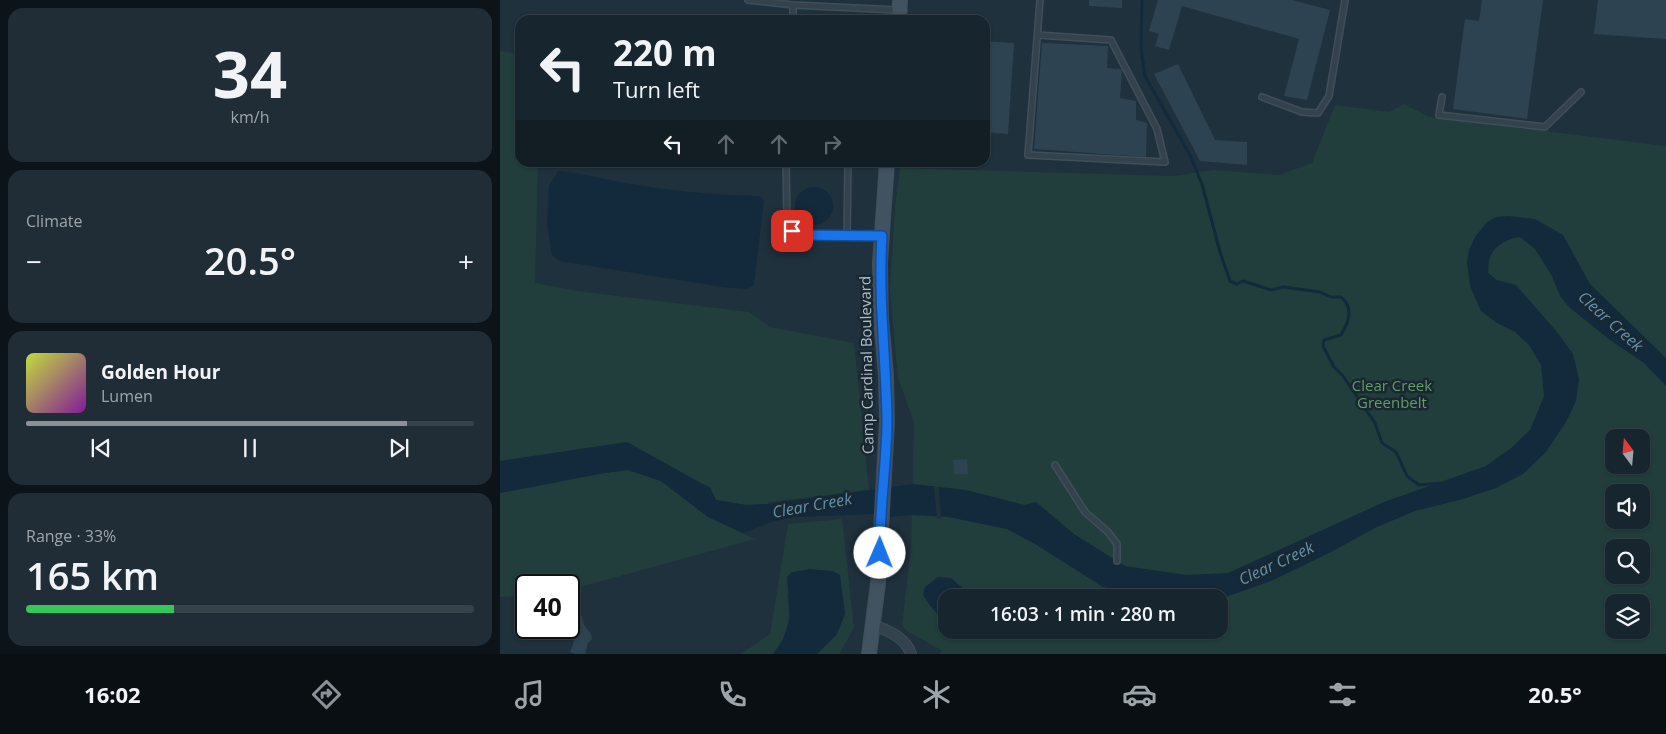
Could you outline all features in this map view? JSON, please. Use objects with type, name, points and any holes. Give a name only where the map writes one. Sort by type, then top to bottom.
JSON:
[{"type":"street","name":"Camp Cardinal Boulevard","points":[[874,625],[886,451],[886,376],[881,318],[880,263],[887,167]]},
{"type":"street","points":[[864,654],[874,625]]},
{"type":"street","points":[[869,654],[874,625]]},
{"type":"street","points":[[874,625],[891,632],[908,646],[911,654]]},
{"type":"lane","points":[[748,0],[900,10]]},
{"type":"lane","points":[[1038,35],[1111,40],[1156,129],[1165,162],[1028,155],[1040,0]]},
{"type":"lane","points":[[1262,97],[1302,112],[1318,113],[1330,96],[1345,0]]},
{"type":"lane","points":[[793,4],[793,15]]},
{"type":"lane","points":[[1442,97],[1439,115],[1545,127],[1581,92]]},
{"type":"lane","points":[[786,167],[786,219],[792,231],[801,235],[882,236]]},
{"type":"lane","points":[[847,236],[848,167]]},
{"type":"lane","points":[[1055,465],[1085,512],[1108,532],[1117,544],[1117,561]]},
{"type":"green space","points":[[500,51],[515,53],[515,167],[538,167],[535,283],[577,291],[749,312],[770,327],[854,343],[869,490],[769,502],[767,504],[746,505],[716,500],[710,487],[594,447],[500,463]]},
{"type":"green space","name":"Clear Creek Greenbelt","points":[[1404,104],[1429,117],[1666,146],[1666,654],[940,654],[941,650],[907,631],[902,625],[911,548],[914,422],[898,378],[890,291],[895,207],[900,168],[1173,176],[1214,170],[1279,175],[1312,163],[1335,105],[1389,112]]},
{"type":"green space","points":[[628,470],[661,481],[708,517],[755,539],[580,587],[580,574],[515,574],[515,596],[500,597],[500,493]]},
{"type":"green space","points":[[842,519],[854,628],[839,654],[817,654],[837,634],[787,594],[788,626],[783,639],[773,654],[741,654],[770,634],[788,524]]},
{"type":"water","points":[[558,171],[642,186],[709,194],[759,196],[764,201],[754,285],[746,289],[722,287],[560,261],[552,255],[547,224],[549,186]]},
{"type":"water","points":[[814,187],[827,193],[833,206],[827,219],[814,225],[801,219],[795,206],[801,193]]},
{"type":"water","name":"Clear Creek","points":[[1508,216],[1535,219],[1563,235],[1590,284],[1666,358],[1666,386],[1644,363],[1610,340],[1570,308],[1560,296],[1552,276],[1535,249],[1520,237],[1506,241],[1493,251],[1488,273],[1497,280],[1516,285],[1557,332],[1573,354],[1579,379],[1576,401],[1566,422],[1546,452],[1523,474],[1496,488],[1463,499],[1415,511],[1377,527],[1269,582],[1228,596],[1228,589],[1113,589],[1103,587],[1035,544],[1007,529],[948,517],[912,515],[888,517],[874,514],[793,517],[772,522],[743,533],[708,517],[661,481],[628,470],[500,493],[500,461],[627,442],[710,488],[716,500],[746,505],[767,504],[913,484],[966,490],[1025,505],[1036,502],[1074,534],[1125,566],[1186,575],[1228,573],[1384,502],[1486,466],[1511,448],[1530,430],[1544,396],[1541,365],[1529,345],[1515,332],[1497,323],[1481,311],[1470,286],[1467,262],[1469,250],[1475,237],[1487,222],[1496,217]]},
{"type":"water","points":[[810,569],[832,571],[840,575],[845,614],[837,634],[817,654],[773,654],[783,640],[790,617],[787,577],[792,572]]},
{"type":"water","points":[[938,577],[951,578],[964,589],[938,589],[938,614],[923,595],[925,587]]},
{"type":"pier","points":[[934,487],[939,487],[941,519],[937,519]]},
{"type":"building","points":[[1089,0],[1122,0],[1122,8],[1089,6]]},
{"type":"building","points":[[1158,0],[1292,0],[1330,10],[1307,100],[1284,96],[1299,39],[1182,6],[1169,50],[1155,46],[1159,34],[1149,31]]},
{"type":"building","points":[[1482,0],[1543,0],[1527,119],[1453,109],[1465,19],[1479,21]]},
{"type":"building","points":[[1598,0],[1666,0],[1666,39],[1594,34]]},
{"type":"building","points":[[990,41],[1014,43],[1008,134],[990,132]]},
{"type":"building","points":[[1042,43],[1108,46],[1107,68],[1121,69],[1122,71],[1120,98],[1136,101],[1136,120],[1147,123],[1146,157],[1034,149]]},
{"type":"building","points":[[1178,64],[1215,140],[1247,142],[1247,165],[1200,161],[1154,74]]},
{"type":"building","points":[[967,459],[968,474],[954,474],[953,460]]},
{"type":"building","points":[[580,616],[582,616],[584,625],[591,634],[592,639],[588,643],[585,654],[575,654],[570,652],[574,639],[580,639]]},
{"type":"waterway","points":[[1142,0],[1141,49],[1145,76],[1191,157],[1202,184],[1220,252],[1230,281],[1237,284],[1243,281],[1271,290],[1283,287],[1320,292],[1331,297],[1341,297],[1348,306],[1348,320],[1341,335],[1324,340],[1323,346],[1334,367],[1343,376],[1375,423],[1382,443],[1396,452],[1407,476],[1419,485],[1440,483]]},
{"type":"route","points":[[792,231],[801,235],[882,236],[880,263],[881,318],[886,376],[887,422],[879,538],[880,553]]}]
